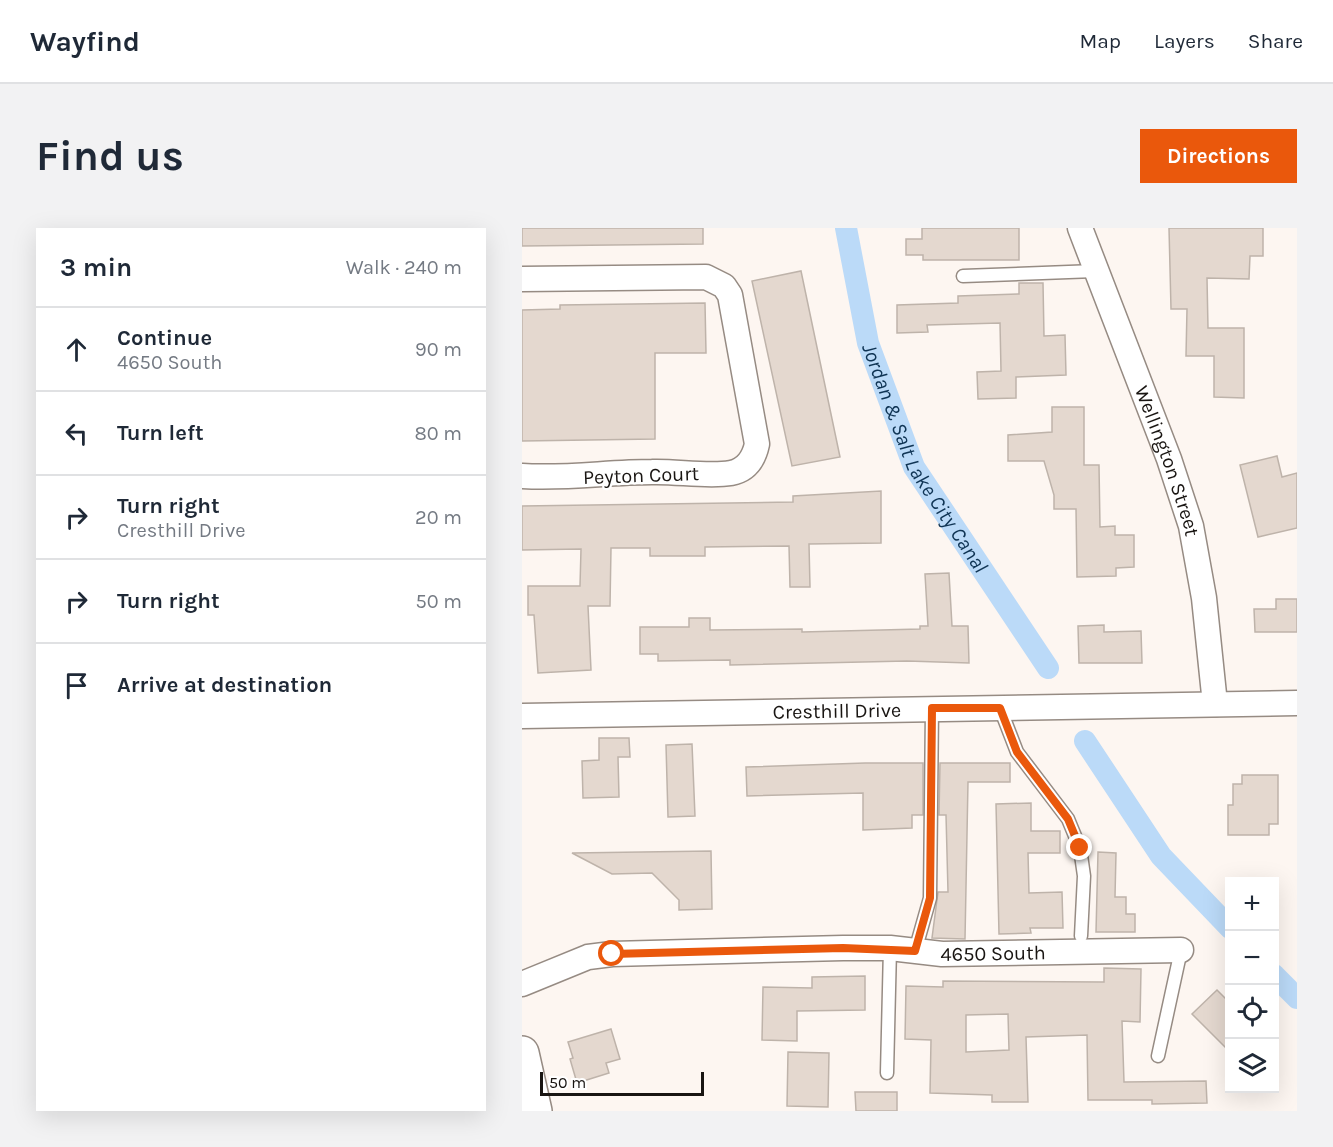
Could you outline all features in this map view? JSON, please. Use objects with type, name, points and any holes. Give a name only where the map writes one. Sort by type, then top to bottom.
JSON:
[{"type":"main road","points":[[522,1053],[535,1111]]},
{"type":"street","name":"Wellington Street","points":[[1080,228],[1169,459],[1191,526],[1204,598],[1215,704]]},
{"type":"street","name":"Peyton Court","points":[[522,279],[706,277],[724,286],[734,309],[757,431],[754,457],[745,467],[732,473],[652,472],[551,478],[522,476]]},
{"type":"street","name":"Cresthill Drive","points":[[522,716],[1297,703]]},
{"type":"street","name":"4650 South","points":[[522,984],[588,957],[612,954],[890,948],[942,954],[1181,950]]},
{"type":"lane","points":[[963,276],[1095,271]]},
{"type":"lane","points":[[915,951],[930,898],[932,708]]},
{"type":"lane","points":[[1000,708],[1017,752],[1068,819],[1080,848],[1084,876],[1081,936]]},
{"type":"lane","points":[[887,1073],[890,948]]},
{"type":"lane","points":[[1158,1056],[1181,950]]},
{"type":"building","points":[[522,228],[703,228],[703,244],[522,246]]},
{"type":"building","points":[[922,228],[1019,228],[1019,260],[923,260],[923,255],[906,255],[906,239],[922,239]]},
{"type":"building","points":[[1169,228],[1263,228],[1263,256],[1250,256],[1249,279],[1207,278],[1208,328],[1244,328],[1244,398],[1214,397],[1214,356],[1186,356],[1187,309],[1171,309]]},
{"type":"building","points":[[801,271],[840,457],[792,466],[752,281]]},
{"type":"building","points":[[1019,283],[1043,283],[1044,336],[1065,335],[1066,375],[1016,377],[1016,398],[978,399],[977,372],[1001,371],[1000,323],[927,325],[928,332],[897,333],[897,305],[958,303],[958,296],[1019,294]]},
{"type":"building","points":[[705,303],[706,353],[655,353],[655,439],[522,441],[522,310],[560,309],[560,305]]},
{"type":"building","points":[[1052,407],[1084,407],[1084,465],[1099,465],[1100,527],[1115,526],[1115,535],[1134,535],[1134,567],[1116,568],[1116,576],[1077,577],[1076,509],[1054,509],[1054,495],[1044,461],[1008,461],[1008,435],[1052,432]]},
{"type":"building","points":[[1277,456],[1282,477],[1297,473],[1297,528],[1258,537],[1240,465]]},
{"type":"building","points":[[881,491],[881,543],[809,544],[810,587],[790,587],[789,546],[705,547],[705,556],[650,556],[650,548],[611,548],[610,606],[588,606],[591,670],[538,673],[534,615],[528,615],[528,586],[580,586],[581,549],[522,550],[522,506],[793,502],[793,496]]},
{"type":"building","points":[[949,573],[952,626],[968,626],[969,663],[907,661],[730,665],[730,660],[658,661],[658,654],[640,654],[640,627],[689,627],[689,618],[710,618],[710,630],[802,629],[802,632],[920,629],[920,626],[928,626],[925,574]]},
{"type":"building","points":[[1276,599],[1297,599],[1297,632],[1255,632],[1254,609],[1276,609]]},
{"type":"building","points":[[1104,625],[1104,632],[1141,631],[1142,663],[1079,663],[1078,626]]},
{"type":"building","points":[[599,738],[629,738],[630,757],[618,757],[619,797],[583,798],[582,761],[599,760]]},
{"type":"building","points":[[692,744],[695,816],[668,817],[666,745]]},
{"type":"building","points":[[923,763],[923,815],[912,815],[912,828],[863,830],[863,793],[747,796],[746,767]]},
{"type":"building","points":[[940,763],[1010,763],[1010,782],[968,782],[965,939],[932,938],[938,892],[948,892],[946,815],[939,815]]},
{"type":"building","points":[[1242,775],[1278,775],[1278,824],[1269,824],[1269,835],[1228,835],[1228,805],[1233,805],[1233,784],[1242,784]]},
{"type":"building","points":[[1031,803],[1031,831],[1060,831],[1060,853],[1028,853],[1029,893],[1062,892],[1063,928],[1030,928],[1031,933],[999,934],[996,804]]},
{"type":"building","points":[[711,851],[712,909],[679,910],[679,900],[652,873],[612,874],[572,853]]},
{"type":"building","points":[[1098,852],[1116,853],[1115,897],[1126,897],[1126,914],[1135,914],[1135,932],[1096,932]]},
{"type":"building","points":[[1104,968],[1141,969],[1140,1022],[1122,1021],[1124,1082],[1206,1081],[1207,1103],[1152,1104],[1152,1100],[1088,1100],[1087,1035],[1026,1037],[1028,1102],[992,1102],[992,1095],[930,1093],[931,1040],[905,1039],[906,986],[943,987],[943,981],[1104,982]],"holes":[[[1008,1014],[1009,1050],[966,1052],[966,1015]]]},
{"type":"building","points":[[865,976],[865,1010],[797,1011],[797,1041],[762,1040],[763,987],[812,988],[812,977]]},
{"type":"building","points":[[1217,990],[1225,998],[1225,1047],[1192,1014]]},
{"type":"building","points":[[611,1029],[620,1059],[606,1063],[609,1073],[577,1083],[568,1042]]},
{"type":"building","points":[[788,1052],[829,1053],[828,1107],[787,1106]]},
{"type":"building","points":[[855,1092],[897,1092],[897,1111],[856,1111]]},
{"type":"waterway","name":"Jordan & Salt Lake City Canal","points":[[846,228],[868,343],[914,467],[1048,668]]},
{"type":"waterway","name":"Jordan & Salt Lake City Canal","points":[[1085,741],[1161,856],[1225,923]]},
{"type":"waterway","name":"Jordan & Salt Lake City Canal","points":[[1279,980],[1297,998]]},
{"type":"route","points":[[612,954],[843,948],[890,948],[915,951],[930,898],[932,708],[1000,708],[1017,752],[1068,819],[1080,848]]}]
